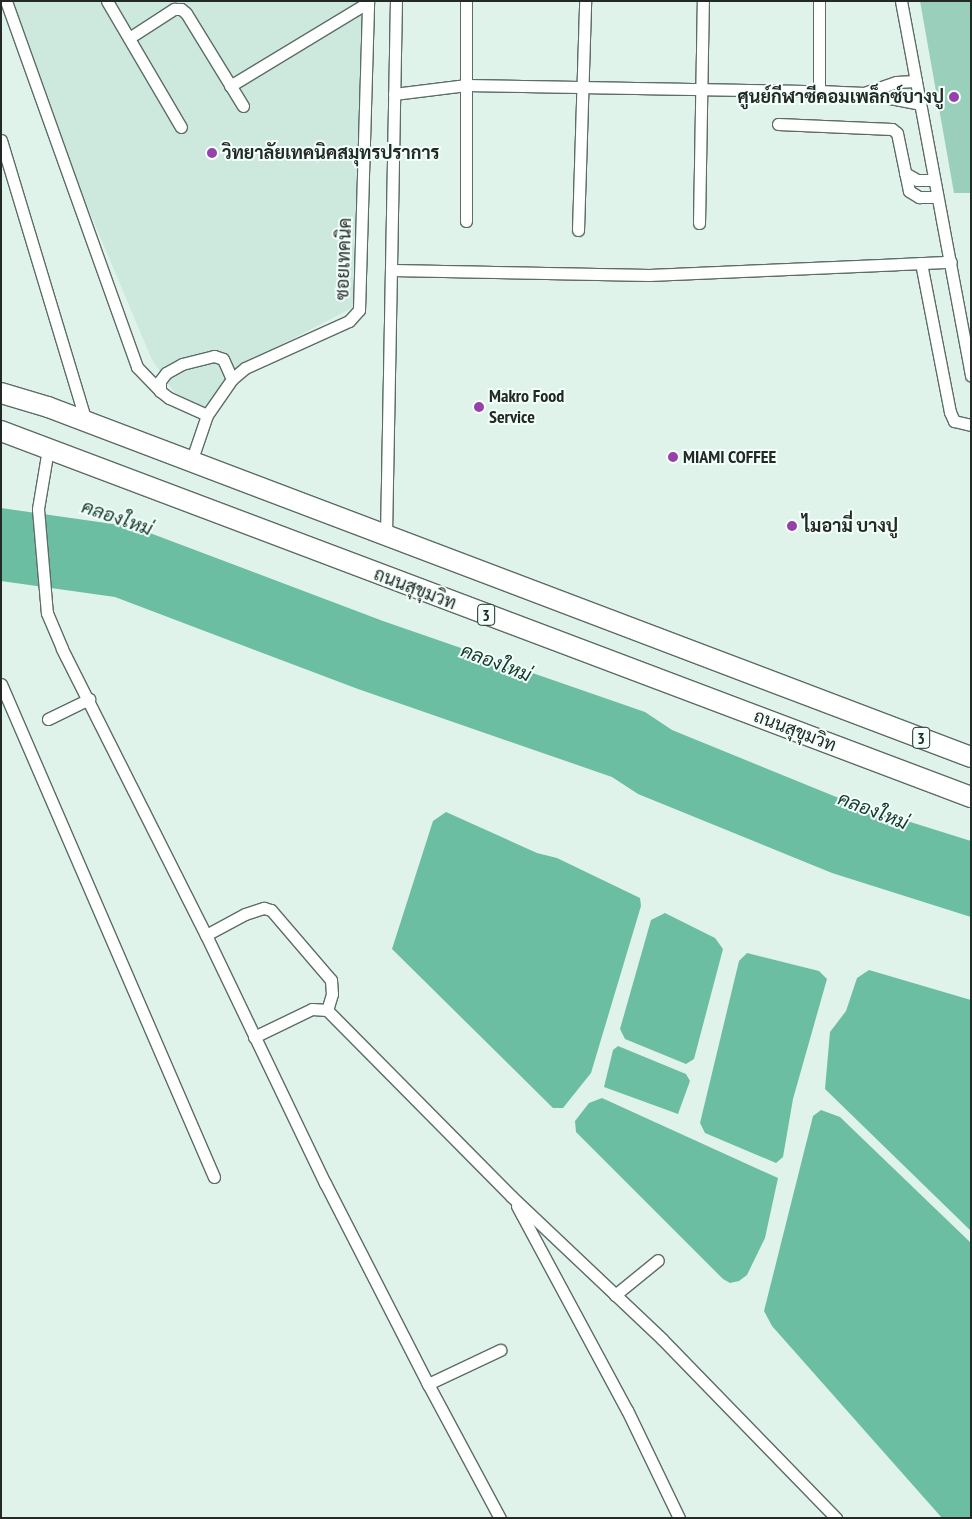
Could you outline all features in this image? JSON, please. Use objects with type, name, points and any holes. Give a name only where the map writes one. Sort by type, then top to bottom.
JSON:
[{"type":"highway","name":"3","points":[[1,393],[86,422],[971,757]]},
{"type":"highway","name":"ถนนสุขุมวิท","points":[[1,431],[971,797]]},
{"type":"street","points":[[6,1],[137,367],[160,391],[181,405],[208,415]]},
{"type":"street","points":[[107,1],[181,127]]},
{"type":"street","points":[[386,535],[396,1]]},
{"type":"street","points":[[466,1],[466,221]]},
{"type":"street","points":[[578,230],[584,88],[585,1]]},
{"type":"street","points":[[699,223],[703,1]]},
{"type":"street","points":[[819,1],[819,91]]},
{"type":"street","points":[[901,1],[971,376]]},
{"type":"street","points":[[230,86],[368,2]]},
{"type":"street","name":"ซอยเทคนิค","points":[[191,462],[208,415],[232,379],[245,368],[349,321],[359,310],[368,2]]},
{"type":"street","points":[[129,38],[174,9],[181,9],[186,13],[243,106]]},
{"type":"street","points":[[864,93],[896,82],[916,81]]},
{"type":"street","points":[[394,94],[466,85],[819,91],[864,93],[920,104]]},
{"type":"street","points":[[778,124],[892,129],[897,133],[909,191],[914,195],[937,197]]},
{"type":"street","points":[[1,140],[86,422]]},
{"type":"street","points":[[905,173],[917,180],[934,180]]},
{"type":"street","points":[[392,270],[649,275],[951,262]]},
{"type":"street","points":[[921,263],[950,412],[954,421],[971,425]]},
{"type":"street","points":[[160,391],[160,381],[166,373],[201,357],[214,356],[223,359],[232,379]]},
{"type":"street","points":[[48,449],[38,509],[47,613],[206,936],[254,1038],[428,1384],[500,1518]]},
{"type":"street","points":[[1,684],[214,1177]]},
{"type":"street","points":[[48,719],[89,700]]},
{"type":"street","points":[[206,936],[245,914],[264,908],[271,910],[331,980],[332,994],[327,1010]]},
{"type":"street","points":[[254,1038],[312,1009],[327,1010],[511,1196],[616,1295],[836,1518]]},
{"type":"street","points":[[511,1196],[627,1410],[679,1518]]},
{"type":"street","points":[[616,1295],[658,1260]]},
{"type":"street","points":[[428,1384],[500,1350]]},
{"type":"shaded area","name":"วิทยาลัยเทคนิคสมุทรปราการ","points":[[1,1],[362,1],[356,306],[236,368],[207,408],[178,398],[152,360]]},
{"type":"shaded area","name":"ศูนย์กีฬาซีคอมเพล็กซ์บางปู","points":[[920,1],[971,1],[971,193],[954,193]]},
{"type":"water","name":"คลองใหม่","points":[[1,508],[134,527],[383,621],[645,712],[672,730],[856,805],[971,841],[971,917],[832,873],[638,794],[612,777],[358,689],[115,597],[1,581]]},
{"type":"water","points":[[446,812],[537,853],[557,858],[640,898],[641,906],[591,1073],[563,1108],[553,1108],[392,949],[433,821]]},
{"type":"water","points":[[665,913],[715,938],[723,949],[694,1059],[686,1064],[625,1039],[620,1029],[651,920]]},
{"type":"water","points":[[747,953],[819,971],[827,979],[793,1099],[783,1157],[776,1163],[705,1133],[700,1123],[739,961]]},
{"type":"water","points":[[869,970],[971,1000],[971,1231],[825,1089],[830,1032],[846,1011],[857,978]]},
{"type":"water","points":[[618,1046],[686,1074],[690,1081],[678,1114],[604,1087],[613,1050]]},
{"type":"water","points":[[602,1098],[778,1178],[765,1238],[747,1275],[739,1281],[730,1283],[723,1279],[576,1132],[575,1121],[589,1103]]},
{"type":"water","points":[[821,1110],[840,1117],[971,1243],[971,1518],[942,1518],[772,1326],[764,1311],[813,1116]]},
{"type":"place","name":"ศูนย์กีฬาซีคอมเพล็กซ์บางปู","points":[[954,97]]},
{"type":"place","name":"วิทยาลัยเทคนิคสมุทรปราการ","points":[[212,153]]},
{"type":"place","name":"Makro Food Service","points":[[479,407]]},
{"type":"place","name":"MIAMI COFFEE","points":[[673,457]]},
{"type":"place","name":"ไมอามี่ บางปู","points":[[792,526]]}]
